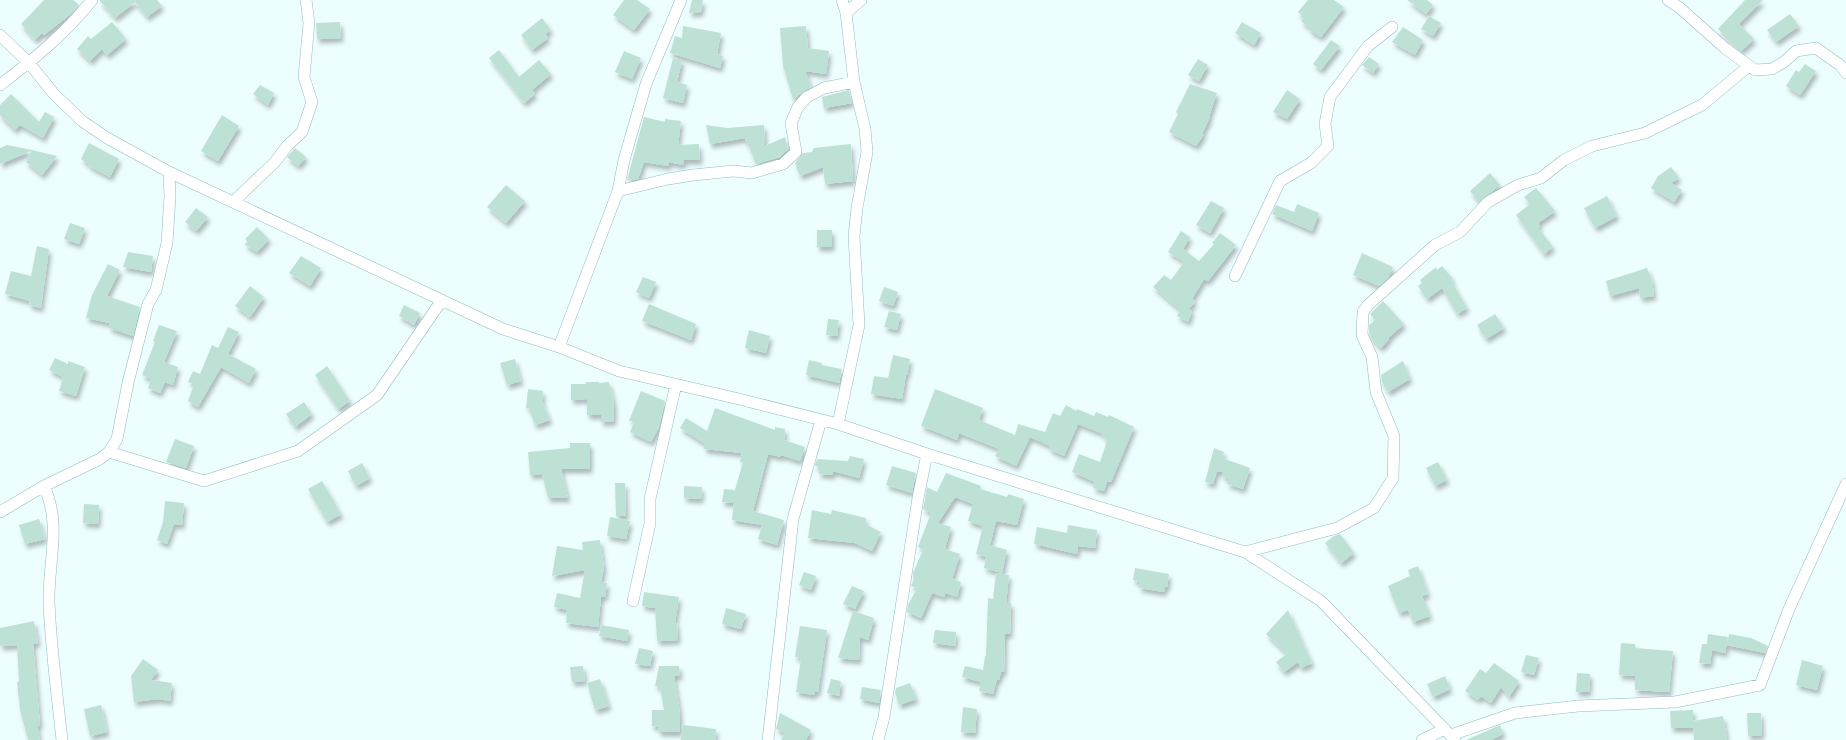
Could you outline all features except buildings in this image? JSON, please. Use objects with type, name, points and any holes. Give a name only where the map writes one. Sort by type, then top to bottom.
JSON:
[{"type":"street","points":[[0,85],[28,63],[76,19],[92,0]]},
{"type":"street","points":[[233,202],[275,162],[287,146],[302,132],[312,102],[304,77],[309,23],[306,0]]},
{"type":"street","points":[[559,347],[618,191],[624,160],[646,84],[681,0]]},
{"type":"street","points":[[838,424],[859,325],[854,236],[866,152],[865,129],[854,82],[846,13],[842,0]]},
{"type":"street","points":[[846,13],[860,0]]},
{"type":"street","points":[[1668,0],[1680,8],[1726,49],[1754,70],[1772,69],[1784,62],[1796,51],[1816,48],[1840,65],[1846,73]]},
{"type":"street","points":[[1235,276],[1280,181],[1311,163],[1328,146],[1325,124],[1330,97],[1368,46],[1392,27]]},
{"type":"street","points":[[0,35],[28,63],[54,94],[82,121],[108,138],[169,172],[503,329],[559,347],[619,371],[838,424],[927,454],[1245,552],[1320,601],[1450,735]]},
{"type":"street","points":[[1245,552],[1337,528],[1374,508],[1393,478],[1394,436],[1376,392],[1372,357],[1362,335],[1363,312],[1368,305],[1435,245],[1460,232],[1488,202],[1518,185],[1541,178],[1564,160],[1592,146],[1645,132],[1702,105],[1749,66]]},
{"type":"street","points":[[618,191],[668,179],[733,172],[752,173],[783,164],[796,152],[791,123],[798,107],[807,97],[824,88],[854,82]]},
{"type":"street","points":[[0,512],[44,486],[100,459],[109,452],[116,439],[128,383],[148,304],[156,290],[167,243],[170,196],[169,172]]},
{"type":"street","points":[[109,452],[204,481],[298,451],[377,395],[442,300]]},
{"type":"street","points":[[633,601],[650,523],[650,500],[676,384]]},
{"type":"street","points":[[768,740],[793,519],[821,420]]},
{"type":"street","points":[[878,740],[884,717],[917,506],[927,454]]},
{"type":"street","points":[[1422,740],[1450,735],[1516,713],[1578,706],[1675,702],[1760,685],[1789,609],[1846,484]]},
{"type":"street","points":[[44,486],[50,499],[53,512],[54,531],[49,601],[53,664],[62,740]]}]
